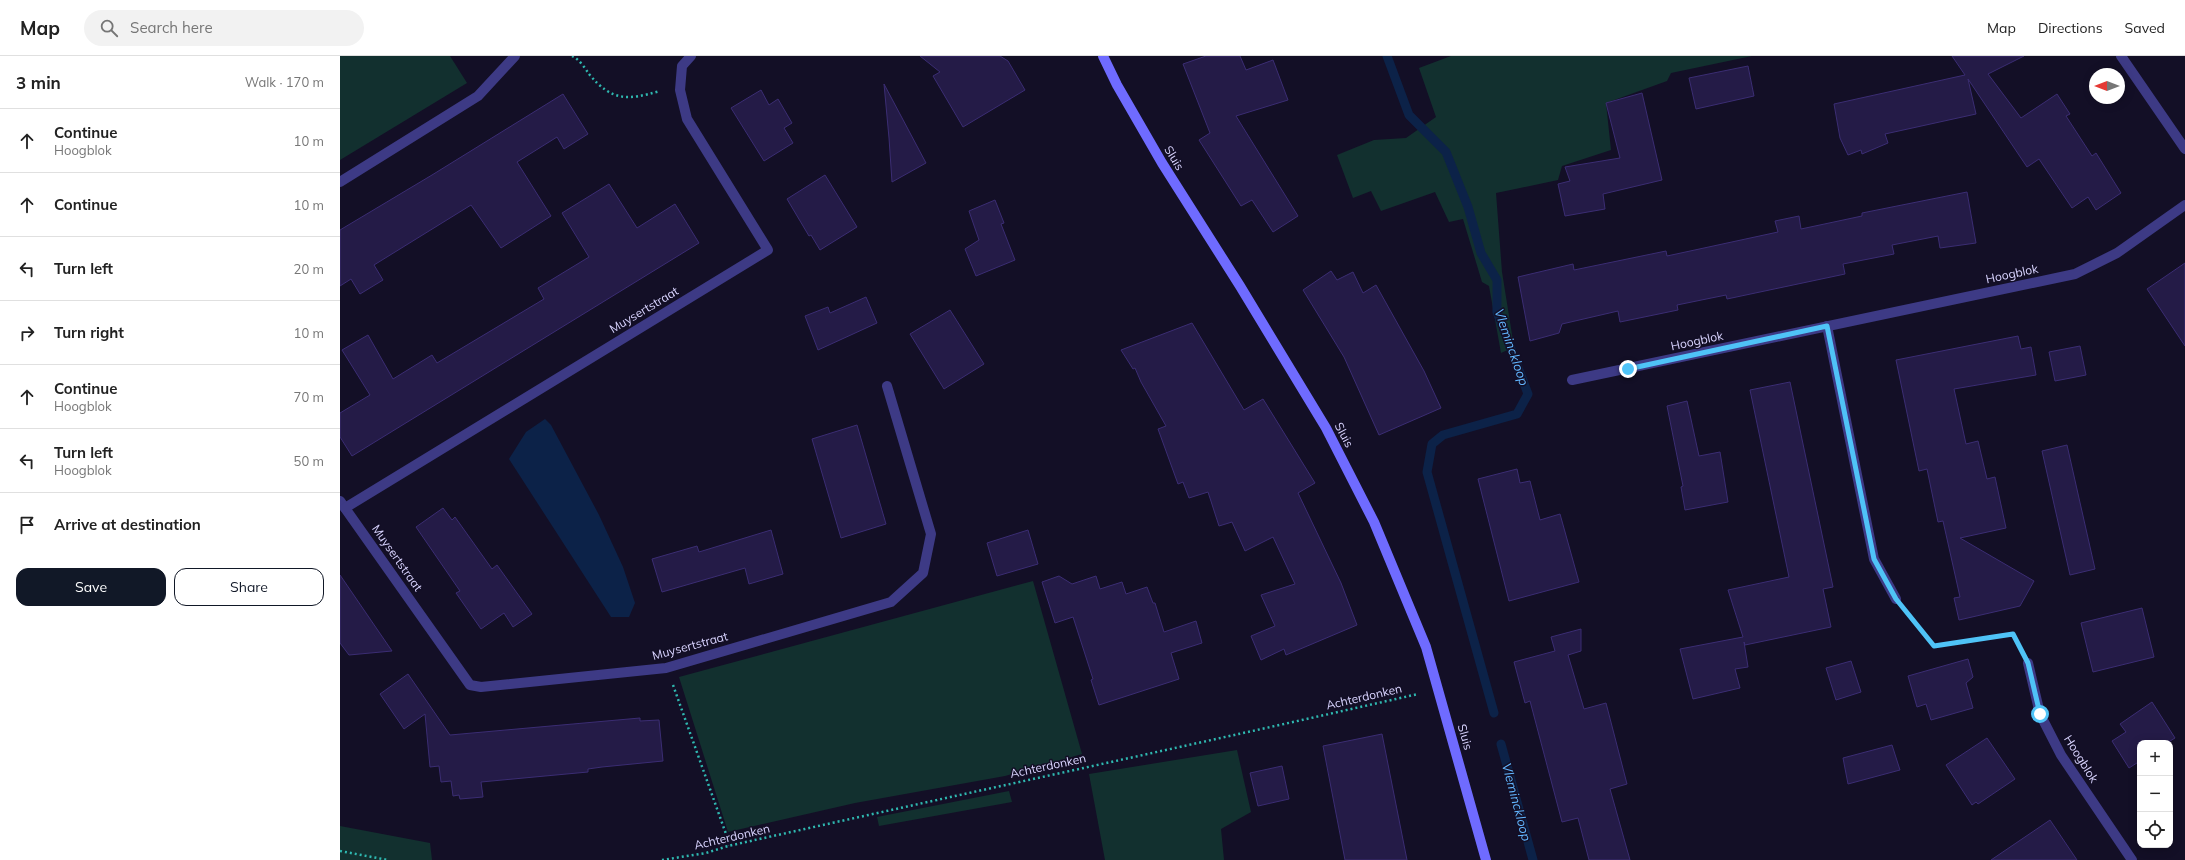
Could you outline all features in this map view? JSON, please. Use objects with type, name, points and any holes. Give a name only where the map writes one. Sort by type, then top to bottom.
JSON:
[{"type":"street","points":[[340,182],[478,96],[515,56]]},
{"type":"street","name":"Muysertstraat","points":[[691,56],[682,66],[680,90],[687,119],[768,250],[342,505],[470,685],[481,687],[666,668],[891,602],[923,573],[930,534],[887,386]]},
{"type":"street","name":"Sluis","points":[[1103,56],[1117,85],[1162,163],[1240,286],[1326,428],[1374,522],[1397,573],[1426,647],[1486,860]]},
{"type":"street","points":[[2121,56],[2185,149]]},
{"type":"street","name":"Hoogblok","points":[[1572,380],[2075,274],[2117,253],[2185,205]]},
{"type":"street","points":[[1827,326],[1874,559],[1896,599]]},
{"type":"street","name":"Hoogblok","points":[[2028,663],[2040,714],[2061,755],[2132,860]]},
{"type":"path","points":[[572,56],[598,84],[616,97],[631,98],[665,90],[680,90]]},
{"type":"path","points":[[1896,599],[1934,646],[2013,634],[2028,663]]},
{"type":"path","points":[[666,668],[726,834],[728,846]]},
{"type":"path","name":"Achterdonken","points":[[662,860],[706,853],[728,846],[1438,690]]},
{"type":"path","points":[[340,851],[388,860]]},
{"type":"green space","points":[[340,56],[450,56],[467,83],[340,160]]},
{"type":"green space","points":[[1451,56],[1752,56],[1671,73],[1667,81],[1606,103],[1611,150],[1562,166],[1558,180],[1496,193],[1502,272],[1514,347],[1501,353],[1489,286],[1482,282],[1463,219],[1449,222],[1435,192],[1381,211],[1371,191],[1353,198],[1337,155],[1374,140],[1406,138],[1436,117],[1419,68]]},
{"type":"green space","points":[[1033,581],[1082,754],[1005,776],[855,803],[728,832],[679,677]]},
{"type":"green space","points":[[1237,750],[1251,812],[1221,829],[1224,860],[1105,860],[1089,774]]},
{"type":"green space","points":[[1009,791],[1012,802],[879,826],[877,817]]},
{"type":"green space","points":[[340,826],[430,843],[432,860],[340,860]]},
{"type":"water","points":[[545,419],[551,425],[599,515],[623,567],[635,603],[629,617],[611,617],[509,459],[526,432]]},
{"type":"building","points":[[920,56],[1000,56],[1008,61],[1025,90],[963,127],[933,76],[940,72]]},
{"type":"building","points":[[1206,56],[1240,56],[1246,70],[1273,60],[1288,100],[1236,116],[1298,216],[1273,232],[1252,200],[1241,206],[1199,140],[1210,133],[1183,64]]},
{"type":"building","points":[[1952,56],[2024,56],[1988,74],[2021,118],[2057,94],[2070,114],[2066,116],[2092,156],[2096,153],[2121,193],[2096,210],[2088,197],[2072,208],[2039,159],[2027,167],[1968,79],[1976,114],[1885,134],[1888,143],[1862,154],[1861,150],[1848,155],[1840,138],[1834,104],[1965,75]]},
{"type":"building","points":[[1748,66],[1754,96],[1696,109],[1689,78]]},
{"type":"building","points":[[884,84],[926,163],[892,182],[889,138]]},
{"type":"building","points":[[761,90],[769,105],[778,99],[792,123],[784,128],[793,143],[764,161],[731,108]]},
{"type":"building","points":[[1642,93],[1662,180],[1603,194],[1605,209],[1565,216],[1558,184],[1570,181],[1565,167],[1620,158],[1606,103]]},
{"type":"building","points":[[563,94],[588,134],[564,149],[557,137],[517,162],[551,216],[501,248],[471,205],[374,265],[383,280],[360,294],[351,279],[340,286],[340,230]]},
{"type":"building","points":[[825,175],[857,227],[820,250],[811,235],[809,236],[787,199]]},
{"type":"building","points":[[609,184],[637,228],[675,204],[699,243],[352,456],[340,437],[340,413],[370,395],[342,350],[368,335],[393,379],[432,355],[437,363],[544,299],[538,288],[589,257],[562,213]]},
{"type":"building","points":[[1967,192],[1976,243],[1940,248],[1938,236],[1892,245],[1894,254],[1843,264],[1845,274],[1727,299],[1726,295],[1677,305],[1678,310],[1620,322],[1618,311],[1562,324],[1559,333],[1530,341],[1518,277],[1573,264],[1574,270],[1666,251],[1667,256],[1778,232],[1775,221],[1799,216],[1801,229],[1862,216],[1862,213]]},
{"type":"building","points":[[995,200],[1004,223],[1001,224],[1015,260],[976,276],[965,249],[979,240],[969,211]]},
{"type":"building","points":[[2185,263],[2185,346],[2147,289]]},
{"type":"building","points":[[1331,271],[1337,280],[1353,272],[1363,293],[1376,285],[1424,371],[1441,408],[1379,435],[1344,357],[1303,290]]},
{"type":"building","points":[[866,297],[877,323],[818,350],[805,316],[828,307],[830,313]]},
{"type":"building","points":[[950,310],[984,364],[944,389],[910,334]]},
{"type":"building","points":[[1192,323],[1244,410],[1263,399],[1315,483],[1298,493],[1341,583],[1357,625],[1286,655],[1284,649],[1261,660],[1251,636],[1275,626],[1261,595],[1295,584],[1273,537],[1245,551],[1232,522],[1219,526],[1208,492],[1189,498],[1183,482],[1178,484],[1158,429],[1166,426],[1141,382],[1135,368],[1133,369],[1121,350]]},
{"type":"building","points":[[2018,336],[2021,349],[2031,347],[2036,375],[1954,389],[1966,444],[1978,441],[1987,479],[1995,477],[2006,528],[1960,538],[2034,581],[2020,606],[1959,620],[1954,598],[1960,597],[1943,521],[1938,522],[1927,469],[1919,471],[1896,360]]},
{"type":"building","points":[[2080,346],[2086,375],[2055,381],[2049,352]]},
{"type":"building","points":[[1790,382],[1833,587],[1823,589],[1831,627],[1745,645],[1744,642],[1748,667],[1735,669],[1740,688],[1693,699],[1680,649],[1743,637],[1728,590],[1789,577],[1750,390]]},
{"type":"building","points":[[1687,401],[1699,456],[1720,452],[1728,502],[1685,510],[1681,487],[1683,486],[1667,406]]},
{"type":"building","points":[[857,425],[886,524],[841,538],[812,439]]},
{"type":"building","points":[[2067,445],[2095,569],[2070,575],[2042,451]]},
{"type":"building","points":[[1517,469],[1520,483],[1530,481],[1540,520],[1560,514],[1579,582],[1509,601],[1478,479]]},
{"type":"building","points":[[443,508],[452,520],[455,517],[492,569],[497,565],[532,614],[513,627],[504,613],[481,629],[456,593],[460,591],[416,527]]},
{"type":"building","points":[[771,530],[783,574],[749,584],[745,568],[662,592],[652,559],[697,546],[699,552]]},
{"type":"building","points":[[1028,530],[1038,564],[997,576],[987,543]]},
{"type":"building","points":[[340,575],[392,651],[349,655],[340,643]]},
{"type":"building","points":[[1059,576],[1072,584],[1096,576],[1100,589],[1122,582],[1126,594],[1147,587],[1153,603],[1155,603],[1164,632],[1196,621],[1202,643],[1171,653],[1179,679],[1099,705],[1091,680],[1093,679],[1073,617],[1055,623],[1042,582]]},
{"type":"building","points":[[2142,608],[2154,657],[2093,672],[2081,623]]},
{"type":"building","points":[[1581,629],[1581,651],[1568,655],[1584,709],[1606,703],[1627,784],[1610,789],[1630,860],[1589,860],[1578,818],[1562,822],[1530,701],[1525,703],[1514,662],[1555,651],[1551,637]]},
{"type":"building","points":[[1968,659],[1973,677],[1966,683],[1973,708],[1931,720],[1926,704],[1917,707],[1908,676]]},
{"type":"building","points":[[1851,661],[1861,692],[1836,700],[1826,668]]},
{"type":"building","points":[[408,674],[450,735],[640,718],[640,721],[659,720],[663,761],[588,769],[588,772],[481,782],[483,797],[460,799],[459,795],[453,796],[451,781],[441,782],[439,766],[430,767],[425,714],[404,729],[380,694]]},
{"type":"building","points":[[2152,702],[2175,738],[2172,740],[2137,740],[2137,763],[2129,768],[2112,741],[2126,732],[2120,724]]},
{"type":"building","points":[[1382,734],[1407,860],[1345,860],[1323,746]]},
{"type":"building","points":[[1987,738],[2015,779],[1978,804],[1976,802],[1972,805],[1946,765]]},
{"type":"building","points":[[1892,745],[1900,770],[1848,784],[1843,758]]},
{"type":"building","points":[[1282,766],[1289,799],[1258,806],[1250,773]]},
{"type":"building","points":[[2050,820],[2077,860],[1991,860]]},
{"type":"waterway","name":"Vleminckloop","points":[[1387,56],[1409,115],[1446,152],[1468,207],[1481,253],[1497,280],[1497,312],[1528,394],[1517,414],[1443,435],[1432,444],[1427,472],[1494,713]]},
{"type":"waterway","name":"Vleminckloop","points":[[1501,744],[1533,860]]},
{"type":"route","points":[[1628,369],[1827,326],[1874,559],[1896,599],[1934,646],[2013,634],[2028,663],[2040,714]]}]
